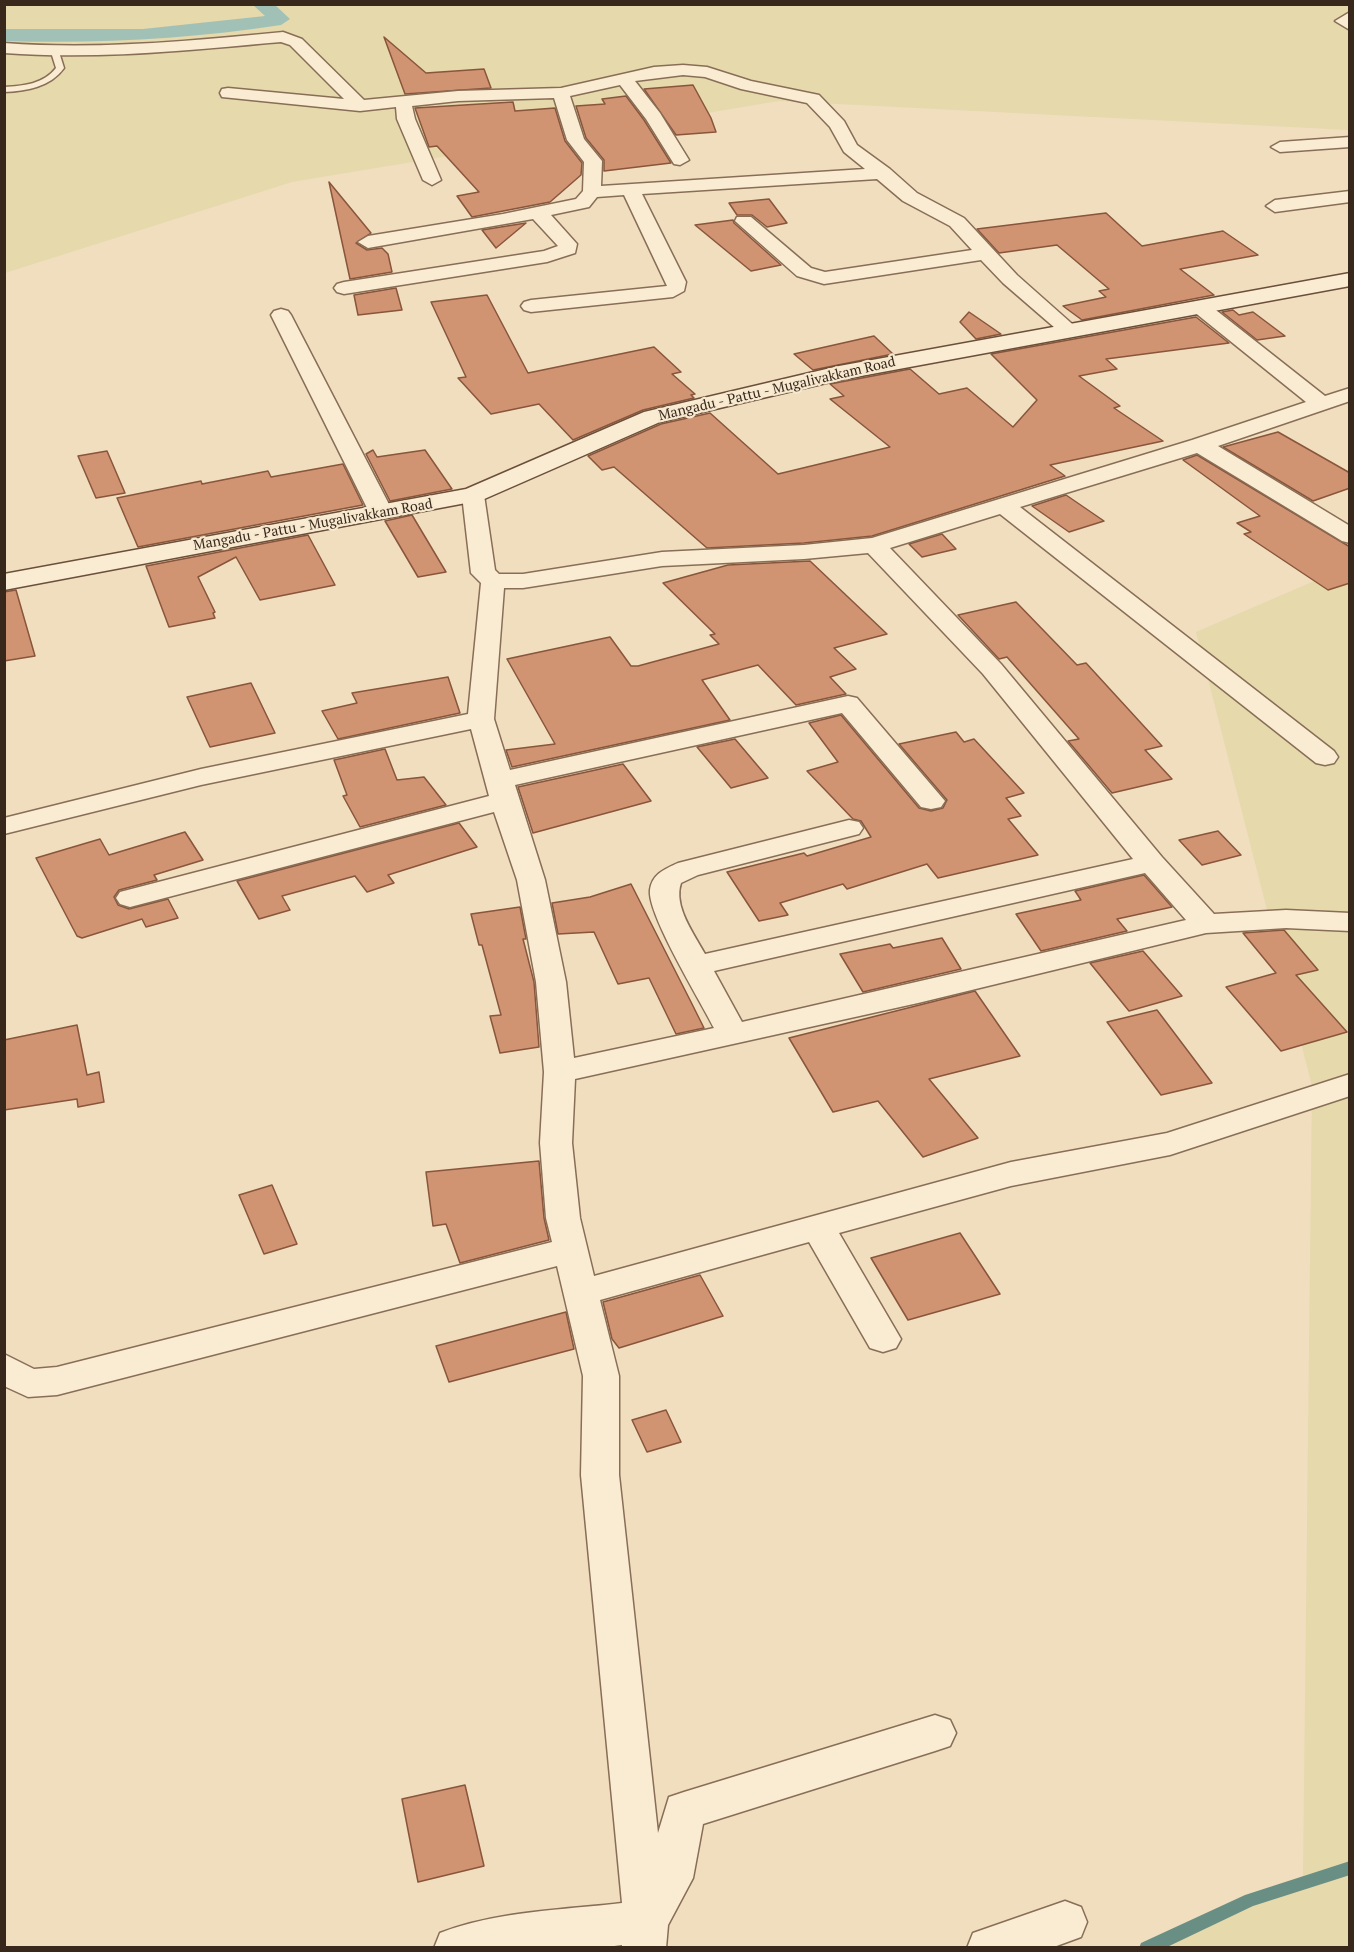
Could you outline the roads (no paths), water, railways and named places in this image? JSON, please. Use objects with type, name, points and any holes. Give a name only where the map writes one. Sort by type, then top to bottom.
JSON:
[{"type":"street","points":[[1350,17],[1343,21],[1350,25]]},
{"type":"street","points":[[4,48],[54,52],[140,50],[283,37],[296,42],[360,106]]},
{"type":"street","points":[[228,93],[360,106],[458,96],[561,93],[654,72],[707,72],[747,85],[813,99],[838,125],[850,148],[884,173],[910,197],[957,222],[1010,279],[1069,330]]},
{"type":"street","points":[[624,79],[654,117],[680,160]]},
{"type":"street","points":[[368,242],[538,213],[582,203],[592,192],[593,161],[576,140],[561,93]]},
{"type":"street","points":[[403,101],[406,119],[432,180]]},
{"type":"street","points":[[1280,147],[1350,142]]},
{"type":"street","points":[[592,192],[884,173]]},
{"type":"street","points":[[531,306],[673,291],[677,287],[630,189]]},
{"type":"street","points":[[1275,206],[1350,196]]},
{"type":"street","points":[[344,288],[547,256],[568,249],[567,244],[538,213]]},
{"type":"street","points":[[744,221],[804,272],[824,278],[987,253]]},
{"type":"street","name":"Mangadu - Pattu - Mugalivakkam Road","points":[[4,582],[473,495],[652,417],[839,373],[1350,279]]},
{"type":"street","points":[[1200,307],[1322,404]]},
{"type":"street","points":[[281,315],[381,512]]},
{"type":"street","points":[[473,495],[483,573],[493,582],[523,581],[662,559],[793,553],[874,545],[1200,445],[1350,394]]},
{"type":"street","points":[[1200,445],[1350,537]]},
{"type":"street","points":[[1004,506],[1325,757]]},
{"type":"street","points":[[874,545],[992,669],[1152,863],[1206,924]]},
{"type":"street","points":[[493,582],[481,718],[531,880],[551,982],[560,1072],[556,1143],[563,1218],[601,1377],[600,1475],[645,1934]]},
{"type":"street","points":[[130,898],[502,790],[848,704],[931,801]]},
{"type":"street","points":[[9,818],[481,718]]},
{"type":"street","points":[[733,1034],[669,914],[664,891],[669,878],[688,869],[849,828]]},
{"type":"street","points":[[698,965],[1152,863]]},
{"type":"street","points":[[560,1072],[1206,924],[1286,919],[1350,922]]},
{"type":"street","points":[[582,1292],[1011,1174],[1170,1144],[1350,1085]]},
{"type":"street","points":[[818,1227],[883,1339]]},
{"type":"street","points":[[4,1368],[28,1383],[57,1381],[571,1250]]},
{"type":"street","points":[[645,1934],[671,1878],[684,1811],[935,1733]]},
{"type":"street","points":[[989,1947],[1065,1922]]},
{"type":"street","points":[[456,1947],[521,1936],[645,1934]]},
{"type":"lane","points":[[4,90],[35,84],[56,75],[60,68],[54,52]]},
{"type":"waterway","points":[[4,35],[109,36],[212,29],[281,19],[261,4]]},
{"type":"waterway","points":[[1147,1948],[1250,1900],[1350,1868]]}]
